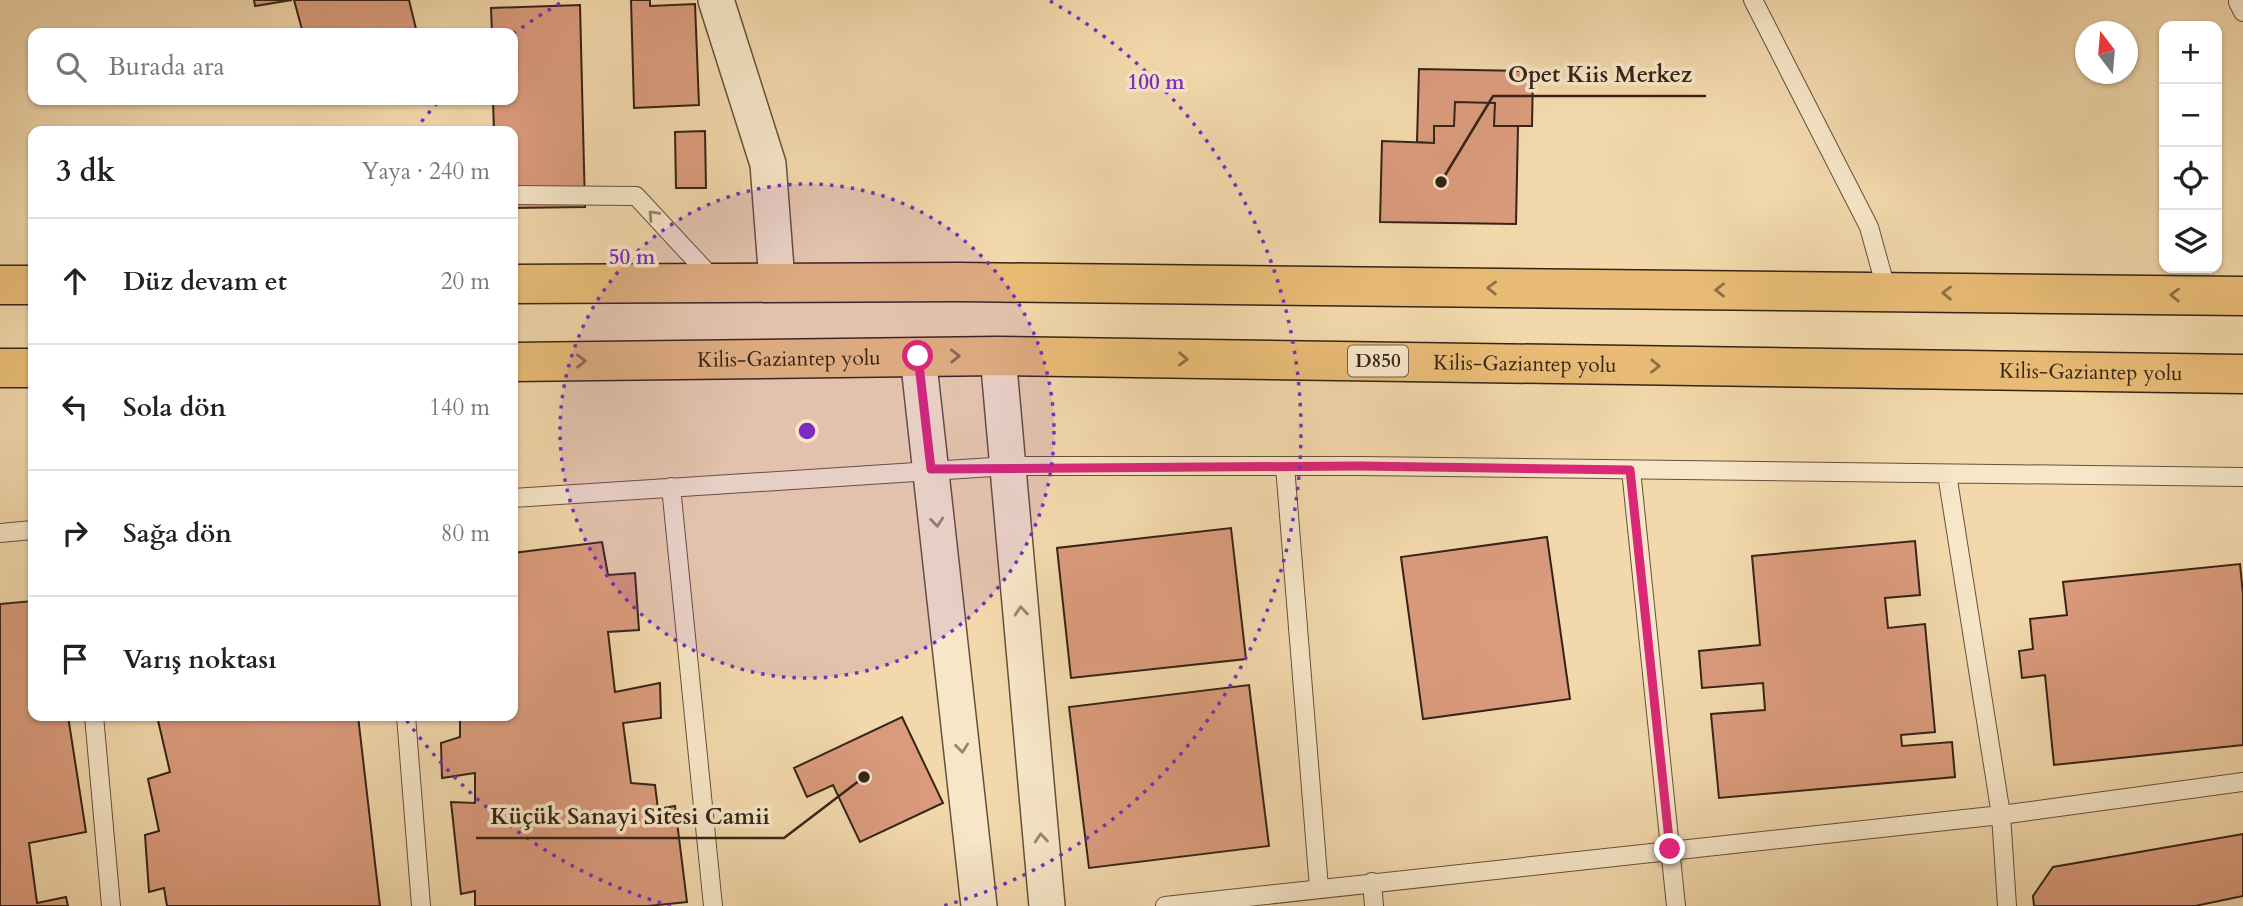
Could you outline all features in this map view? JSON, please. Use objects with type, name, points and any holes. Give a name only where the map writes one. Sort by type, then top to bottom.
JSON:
[{"type":"highway","points":[[518,284],[777,282],[2243,296]]},
{"type":"highway","points":[[0,285],[28,285]]},
{"type":"highway","name":"Kilis-Gaziantep yolu","points":[[518,362],[998,356],[2243,374]]},
{"type":"highway","points":[[0,368],[28,368]]},
{"type":"street","points":[[716,0],[768,164],[777,282]]},
{"type":"street","points":[[918,356],[979,906]]},
{"type":"street","points":[[998,356],[1047,906]]},
{"type":"lane","points":[[1753,0],[1869,228],[1886,292]]},
{"type":"lane","points":[[518,195],[636,196],[716,283]]},
{"type":"lane","points":[[518,498],[1008,466],[1285,466],[2243,477]]},
{"type":"lane","points":[[1285,466],[1319,888]]},
{"type":"lane","points":[[1630,470],[1676,906]]},
{"type":"lane","points":[[1947,474],[2001,815],[2007,906]]},
{"type":"lane","points":[[671,487],[712,906]]},
{"type":"lane","points":[[0,533],[28,530]]},
{"type":"lane","points":[[94,721],[111,906]]},
{"type":"lane","points":[[406,721],[421,906]]},
{"type":"lane","points":[[1165,906],[2001,815],[2243,782]]},
{"type":"lane","points":[[1372,883],[1374,906]]},
{"type":"building","points":[[254,0],[292,0],[255,6]]},
{"type":"building","points":[[294,0],[409,0],[416,28],[302,28]]},
{"type":"building","points":[[631,0],[650,0],[650,6],[695,4],[699,105],[634,108]]},
{"type":"building","points":[[580,5],[585,207],[518,208],[518,126],[494,126],[493,105],[518,105],[518,28],[492,28],[491,8]]},
{"type":"building","points":[[1419,69],[1533,71],[1532,126],[1494,126],[1495,103],[1455,102],[1454,126],[1434,126],[1434,143],[1417,142]]},
{"type":"building","points":[[1455,102],[1495,103],[1494,126],[1518,126],[1516,224],[1380,222],[1382,141],[1434,143],[1434,126],[1454,126]]},
{"type":"building","points":[[705,131],[706,188],[676,188],[675,132]]},
{"type":"building","points":[[1231,528],[1246,659],[1071,678],[1057,548]]},
{"type":"building","points":[[1547,537],[1570,699],[1423,719],[1401,557]]},
{"type":"building","points":[[1915,541],[1920,595],[1885,598],[1888,628],[1925,624],[1935,732],[1901,735],[1902,746],[1952,742],[1955,777],[1719,798],[1711,714],[1765,710],[1763,683],[1702,688],[1699,651],[1760,645],[1752,556]]},
{"type":"building","points":[[602,542],[608,575],[635,573],[639,630],[608,632],[615,692],[660,683],[661,718],[623,723],[631,783],[655,785],[658,809],[675,806],[687,902],[648,906],[475,906],[475,891],[461,894],[451,802],[475,803],[475,773],[442,778],[441,743],[460,737],[460,721],[518,721],[518,552]]},
{"type":"building","points":[[2240,564],[2243,594],[2243,745],[2054,765],[2045,675],[2022,678],[2019,651],[2033,649],[2030,619],[2067,615],[2063,582]]},
{"type":"building","points":[[28,601],[28,721],[69,721],[86,832],[29,843],[37,903],[66,897],[68,906],[0,906],[0,604]]},
{"type":"building","points":[[1249,685],[1269,846],[1089,868],[1069,707]]},
{"type":"building","points":[[902,717],[943,803],[860,842],[833,785],[807,797],[794,768]]},
{"type":"building","points":[[158,721],[359,721],[380,906],[167,906],[164,888],[149,892],[145,835],[159,831],[148,779],[170,772]]},
{"type":"building","points":[[2243,834],[2243,896],[2195,906],[2034,906],[2033,896],[2053,867]]},
{"type":"place","name":"Opet Kiis Merkez","points":[[1441,182]]},
{"type":"place","name":"Küçük Sanayi Sitesi Camii","points":[[864,777]]},
{"type":"route","points":[[918,356],[931,469],[1008,466],[1360,466],[1630,470],[1670,849]]}]
